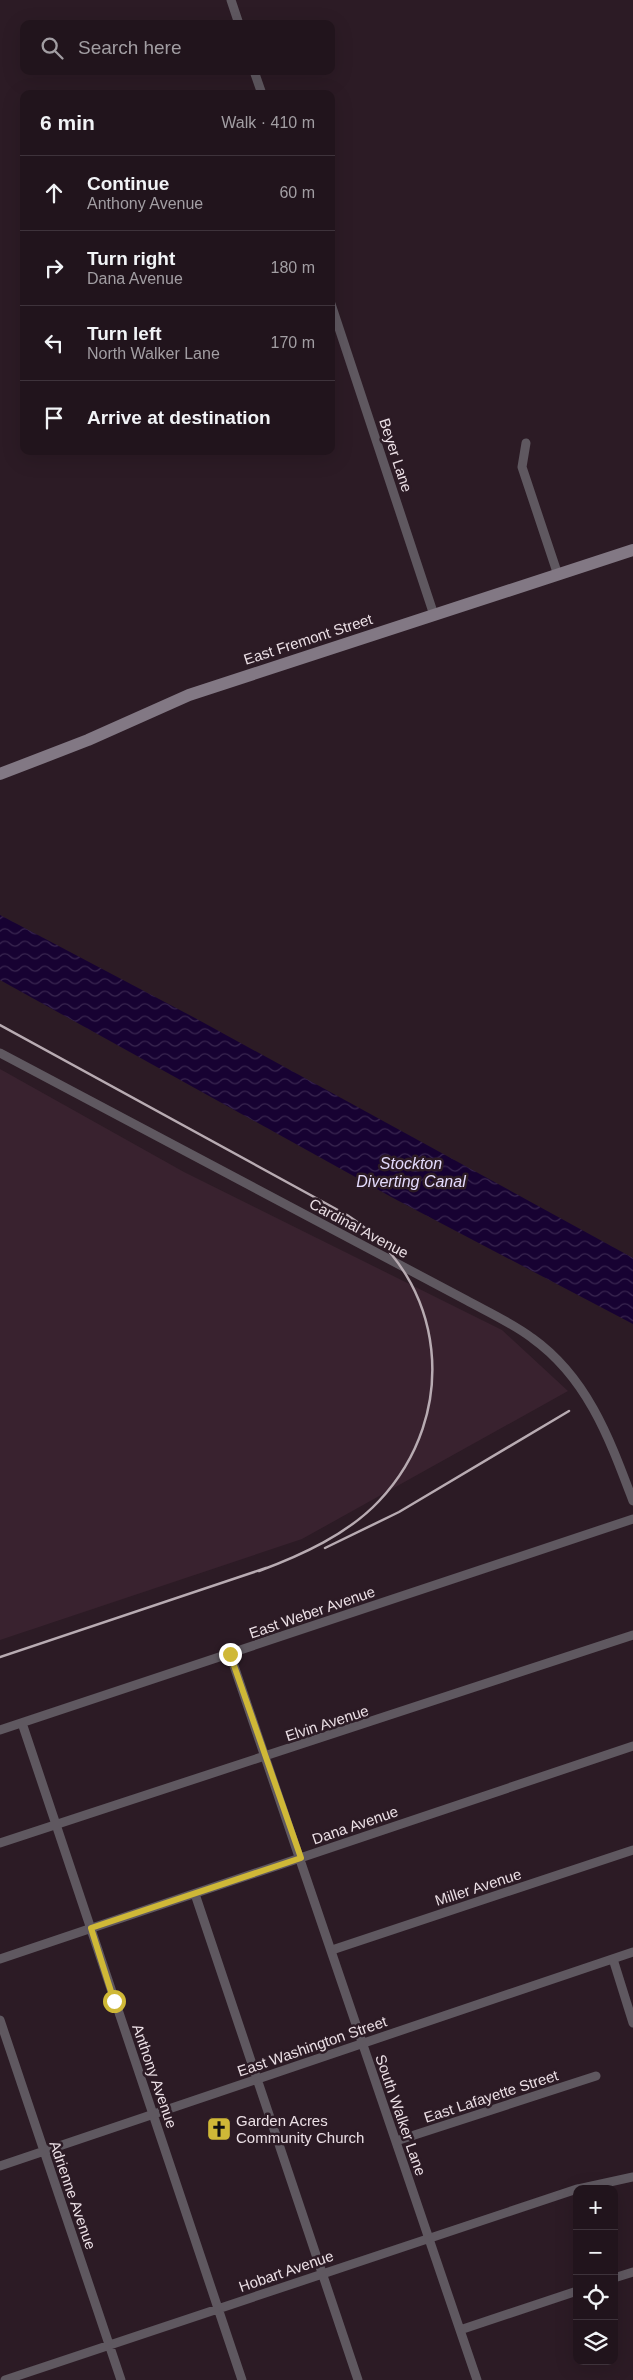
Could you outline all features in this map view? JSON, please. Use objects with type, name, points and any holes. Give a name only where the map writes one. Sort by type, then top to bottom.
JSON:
[{"type":"main road","name":"East Fremont Street","points":[[0,774],[88,740],[189,695],[633,550]]},
{"type":"street","points":[[231,0],[238,20]]},
{"type":"street","points":[[255,75],[261,90]]},
{"type":"street","name":"Beyer Lane","points":[[335,316],[434,615]]},
{"type":"street","points":[[526,443],[522,467],[558,575]]},
{"type":"street","name":"Cardinal Avenue","points":[[0,1053],[466,1300],[532,1338],[558,1360],[590,1400],[611,1442],[633,1501]]},
{"type":"street","name":"East Weber Avenue","points":[[0,1730],[633,1519]]},
{"type":"street","name":"Elvin Avenue","points":[[0,1843],[633,1635]]},
{"type":"street","name":"South Walker Lane","points":[[230,1654],[301,1858],[362,2044],[477,2380]]},
{"type":"street","name":"Anthony Avenue","points":[[22,1723],[242,2380]]},
{"type":"street","name":"Dana Avenue","points":[[0,1959],[633,1746]]},
{"type":"street","name":"Miller Avenue","points":[[332,1950],[633,1850]]},
{"type":"street","points":[[195,1894],[358,2380]]},
{"type":"street","name":"East Washington Street","points":[[0,2166],[633,1952]]},
{"type":"street","points":[[613,1959],[633,2023]]},
{"type":"street","name":"Adrienne Avenue","points":[[0,2020],[121,2380]]},
{"type":"street","name":"East Lafayette Street","points":[[396,2141],[596,2076]]},
{"type":"street","name":"Hobart Avenue","points":[[594,2185],[633,2176]]},
{"type":"street","name":"Hobart Avenue","points":[[5,2380],[573,2190]]},
{"type":"street","points":[[618,2277],[633,2272]]},
{"type":"street","points":[[460,2330],[573,2292]]},
{"type":"shaded area","points":[[0,1069],[184,1172],[502,1330],[568,1391],[302,1539],[0,1640]]},
{"type":"water","name":"Stockton Diverting Canal","points":[[0,915],[195,1018],[633,1258],[633,1324],[395,1199],[0,980]]},
{"type":"railway","points":[[0,1025],[347,1215],[380,1242],[406,1274],[423,1311],[431,1349],[431,1389],[423,1429],[405,1466],[379,1501],[353,1524],[308,1551],[259,1571]]},
{"type":"railway","points":[[325,1548],[399,1512],[569,1411]]},
{"type":"railway","points":[[0,1657],[266,1568]]},
{"type":"place","name":"Garden Acres Community Church","points":[[219,2129]]},
{"type":"route","points":[[114,2001],[91,1928],[301,1858],[230,1654]]}]
